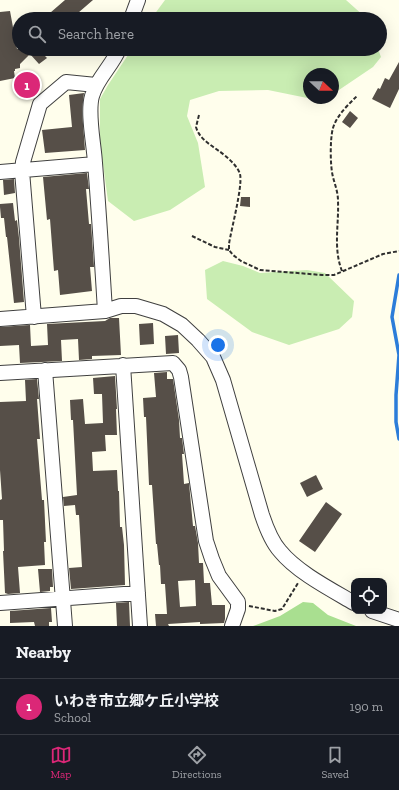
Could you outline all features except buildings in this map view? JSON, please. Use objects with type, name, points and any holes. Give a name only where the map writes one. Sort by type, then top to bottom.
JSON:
[{"type":"street","points":[[134,12],[138,0]]},
{"type":"street","points":[[105,311],[90,108],[96,85],[116,56]]},
{"type":"street","points":[[34,317],[22,162],[40,104],[66,82],[96,85]]},
{"type":"street","points":[[0,172],[95,164]]},
{"type":"street","points":[[0,319],[105,311],[121,306],[136,306],[163,314],[182,325],[213,357],[223,380],[267,529],[279,550],[290,563],[351,601]]},
{"type":"street","points":[[0,373],[173,363],[179,370],[206,541],[220,576],[238,602],[238,609],[232,626]]},
{"type":"street","points":[[123,366],[140,626]]},
{"type":"street","points":[[45,370],[64,626]]},
{"type":"street","points":[[0,602],[138,593]]},
{"type":"street","points":[[381,614],[399,620]]},
{"type":"path","points":[[342,271],[338,261],[336,244],[338,201],[332,168],[332,138],[333,128],[342,112],[358,96]]},
{"type":"path","points":[[199,115],[196,127],[200,135],[228,159],[240,173],[239,190],[229,250],[241,261],[260,270],[322,275],[334,274],[383,254],[399,251]]},
{"type":"path","points":[[192,236],[215,247],[229,250]]},
{"type":"path","points":[[238,605],[253,606],[276,611],[282,609],[305,573]]},
{"type":"green space","points":[[165,0],[346,0],[359,12],[156,12]]},
{"type":"green space","points":[[127,56],[381,57],[373,67],[339,90],[339,68],[303,68],[303,97],[268,90],[219,91],[190,100],[187,116],[198,143],[205,187],[170,210],[134,221],[108,201],[100,142],[100,99]]},
{"type":"green space","points":[[223,261],[243,266],[260,273],[307,270],[325,273],[354,301],[352,317],[339,329],[289,345],[252,332],[207,299],[205,270]]},
{"type":"green space","points":[[303,602],[313,603],[328,615],[356,626],[253,626],[280,616]]},
{"type":"waterway","points":[[399,275],[392,317],[399,355],[396,395],[396,422],[399,439]]},
{"type":"place","name":"いわき市立郷ケ丘小学校","points":[[27,85]]}]
